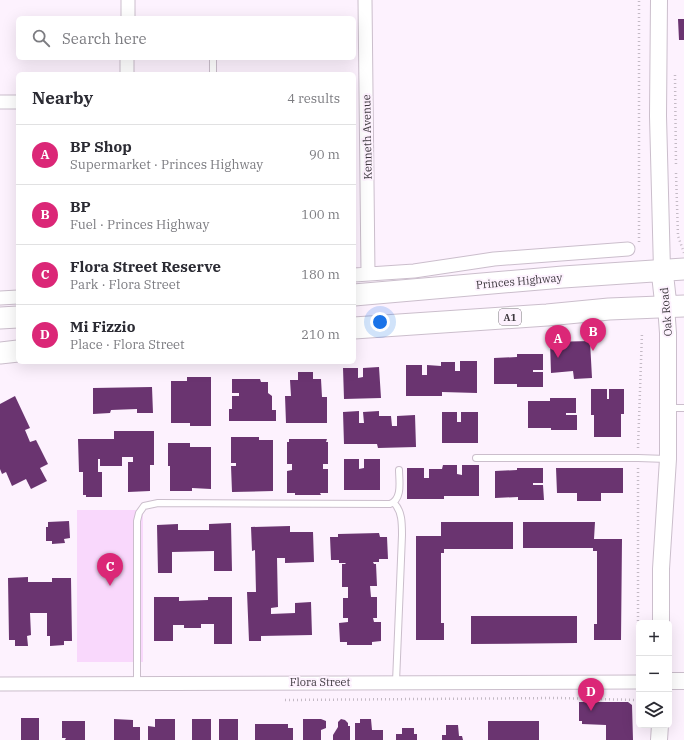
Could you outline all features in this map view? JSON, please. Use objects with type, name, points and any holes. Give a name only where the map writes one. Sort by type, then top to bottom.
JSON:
[{"type":"highway","name":"Princes Highway","points":[[356,295],[662,270],[684,261]]},
{"type":"highway","name":"Oak Road","points":[[662,270],[675,306]]},
{"type":"highway","name":"A1","points":[[356,328],[547,315],[609,309],[675,306]]},
{"type":"highway","points":[[0,318],[16,317]]},
{"type":"highway","points":[[0,350],[16,351]]},
{"type":"highway","points":[[0,353],[16,351]]},
{"type":"street","points":[[128,0],[128,16]]},
{"type":"street","name":"Kenneth Avenue","points":[[366,0],[368,274]]},
{"type":"street","name":"Oak Road","points":[[659,0],[658,116],[662,270]]},
{"type":"street","points":[[127,60],[127,72]]},
{"type":"street","points":[[0,102],[16,102]]},
{"type":"street","name":"Princes Highway","points":[[356,275],[414,271],[494,259],[633,248]]},
{"type":"street","points":[[0,298],[16,297]]},
{"type":"street","name":"Oak Road","points":[[661,620],[662,569],[668,459],[676,408],[668,333],[675,306]]},
{"type":"street","points":[[672,681],[684,681]]},
{"type":"street","name":"Flora Street","points":[[0,684],[636,682]]},
{"type":"street","points":[[659,740],[660,728]]},
{"type":"lane","points":[[213,60],[213,72]]},
{"type":"lane","points":[[476,458],[668,459]]},
{"type":"lane","points":[[137,683],[137,521],[139,513],[144,506],[158,502],[382,504],[394,502],[399,495],[399,470]]},
{"type":"lane","points":[[394,502],[399,509],[402,521],[396,682]]},
{"type":"path","points":[[633,248],[639,0]]},
{"type":"path","points":[[674,69],[678,236],[684,261]]},
{"type":"path","points":[[638,656],[638,458],[642,333]]},
{"type":"path","name":"Flora Street","points":[[285,700],[558,698],[636,700]]},
{"type":"shaded area","points":[[77,510],[143,510],[143,662],[77,662]]},
{"type":"building","points":[[678,19],[684,19],[684,40],[679,40]]},
{"type":"building","points":[[590,341],[592,378],[574,379],[573,371],[551,373],[550,342]]},
{"type":"building","points":[[517,354],[543,354],[543,370],[533,370],[533,372],[543,372],[543,387],[517,387],[517,384],[494,384],[494,358],[517,357]]},
{"type":"building","points":[[460,361],[477,361],[477,393],[442,392],[442,396],[406,396],[406,365],[422,365],[422,375],[427,375],[427,365],[441,366],[441,362],[455,362],[455,371],[460,371]]},
{"type":"building","points":[[379,367],[381,398],[344,399],[343,368],[358,368],[358,378],[363,377],[363,368]]},
{"type":"building","points":[[298,372],[313,372],[313,379],[321,379],[322,397],[327,397],[327,423],[286,423],[285,396],[291,396],[290,380],[298,380]]},
{"type":"building","points":[[187,377],[211,377],[211,426],[190,426],[190,423],[171,423],[171,381],[187,381]]},
{"type":"building","points":[[232,379],[260,379],[261,382],[268,382],[268,393],[272,396],[272,410],[276,410],[276,421],[229,421],[229,409],[232,409],[232,396],[239,396],[239,393],[232,393]]},
{"type":"building","points":[[152,387],[153,413],[137,413],[137,409],[111,410],[110,413],[93,414],[93,388]]},
{"type":"building","points":[[591,389],[607,389],[607,399],[609,399],[609,389],[624,389],[624,414],[621,414],[621,437],[594,437],[594,415],[591,415]]},
{"type":"building","points":[[15,396],[30,428],[25,430],[30,442],[36,440],[48,464],[40,468],[47,481],[31,489],[26,479],[12,486],[6,472],[2,474],[0,469],[0,404]]},
{"type":"building","points":[[550,398],[576,398],[576,413],[566,413],[566,415],[577,415],[577,430],[528,428],[528,401],[550,401]]},
{"type":"building","points":[[359,411],[359,423],[364,423],[363,412],[379,411],[379,416],[391,416],[392,426],[397,426],[397,416],[415,415],[416,447],[378,448],[377,444],[344,444],[343,412]]},
{"type":"building","points":[[442,412],[457,412],[457,422],[461,422],[461,412],[478,412],[478,443],[442,443]]},
{"type":"building","points":[[114,431],[154,431],[154,465],[150,465],[150,491],[128,492],[128,462],[133,462],[133,457],[122,457],[122,466],[100,466],[100,459],[98,459],[98,472],[102,472],[102,497],[86,497],[86,495],[83,495],[83,472],[79,472],[78,439],[114,439]]},
{"type":"building","points":[[231,437],[259,437],[259,440],[273,440],[273,491],[232,492],[231,466],[236,466],[236,463],[231,463]]},
{"type":"building","points":[[289,439],[327,439],[328,464],[323,464],[323,469],[328,469],[328,493],[320,493],[321,495],[295,495],[295,493],[287,493],[287,471],[292,470],[292,464],[287,464],[287,442],[289,442]]},
{"type":"building","points":[[168,443],[190,443],[190,447],[211,447],[211,489],[192,488],[192,491],[170,491]]},
{"type":"building","points":[[344,459],[359,459],[359,469],[364,468],[364,459],[380,459],[380,490],[344,490]]},
{"type":"building","points":[[443,465],[457,465],[457,474],[462,475],[462,465],[479,465],[479,496],[444,496],[444,499],[407,499],[407,468],[424,468],[424,478],[429,478],[429,469],[442,469]]},
{"type":"building","points":[[517,468],[543,468],[543,483],[533,483],[533,485],[543,485],[544,500],[518,500],[518,497],[495,498],[495,471],[517,470]]},
{"type":"building","points":[[556,468],[623,468],[623,493],[601,493],[601,501],[577,501],[577,493],[557,493]]},
{"type":"building","points":[[69,521],[70,538],[64,539],[65,543],[52,544],[52,541],[46,541],[46,527],[48,527],[48,522]]},
{"type":"building","points":[[441,522],[513,522],[513,549],[444,549],[444,553],[441,553],[441,623],[444,623],[444,640],[416,640],[416,536],[441,536]]},
{"type":"building","points":[[523,522],[595,522],[594,539],[622,539],[621,640],[594,640],[594,624],[597,624],[597,551],[593,551],[593,548],[523,548]]},
{"type":"building","points":[[231,523],[232,571],[214,571],[214,551],[172,552],[172,573],[158,573],[157,525],[178,524],[178,530],[209,530],[209,524]]},
{"type":"building","points":[[290,526],[290,532],[313,532],[314,562],[285,563],[285,558],[277,558],[278,607],[271,608],[271,614],[295,613],[295,603],[311,602],[312,635],[261,636],[261,641],[249,641],[247,592],[256,592],[255,550],[252,551],[251,527]]},
{"type":"building","points":[[379,533],[380,537],[387,537],[388,559],[379,559],[379,562],[373,562],[376,564],[377,586],[370,586],[371,597],[377,597],[377,618],[373,618],[374,622],[381,622],[381,641],[372,642],[372,645],[347,645],[347,642],[340,642],[339,623],[348,622],[348,618],[343,618],[343,598],[348,598],[348,587],[342,587],[342,564],[346,564],[339,563],[339,560],[331,560],[330,537],[338,537],[338,534]]},
{"type":"building","points":[[28,577],[28,582],[52,582],[52,578],[71,578],[72,641],[64,641],[64,645],[50,646],[50,636],[47,636],[47,613],[30,613],[31,635],[27,636],[28,646],[15,646],[15,640],[9,640],[8,578]]},
{"type":"building","points":[[154,597],[179,597],[179,601],[208,600],[208,597],[232,597],[232,644],[214,644],[214,624],[201,624],[201,628],[184,628],[184,625],[173,625],[173,641],[154,641]]},
{"type":"building","points":[[471,616],[577,616],[577,643],[471,644]]},
{"type":"building","points":[[579,702],[628,702],[632,705],[633,740],[606,740],[606,725],[582,724],[582,721],[579,721]]},
{"type":"building","points":[[21,718],[39,718],[39,740],[21,740]]},
{"type":"building","points":[[114,719],[133,720],[133,727],[140,727],[140,740],[114,740]]},
{"type":"building","points":[[155,719],[175,719],[175,740],[148,740],[148,726],[155,727]]},
{"type":"building","points":[[192,719],[211,719],[211,740],[192,740]]},
{"type":"building","points":[[219,719],[238,719],[238,740],[219,740]]},
{"type":"building","points":[[303,719],[321,719],[326,721],[326,728],[321,730],[321,740],[303,740]]},
{"type":"building","points":[[341,719],[345,720],[348,723],[348,726],[350,726],[350,740],[333,740],[333,735],[338,727],[338,722]]},
{"type":"building","points":[[360,719],[371,719],[372,730],[383,730],[383,740],[355,740],[355,723],[360,723]]},
{"type":"building","points":[[62,721],[85,721],[85,740],[65,740],[66,738],[62,738]]},
{"type":"building","points":[[488,721],[539,721],[539,740],[488,740]]},
{"type":"building","points":[[255,724],[288,724],[288,728],[293,728],[293,740],[255,740]]},
{"type":"building","points":[[446,725],[458,725],[459,736],[462,736],[463,740],[442,740],[442,735],[446,735]]},
{"type":"building","points":[[402,728],[414,728],[414,734],[417,734],[417,740],[396,740],[396,734],[402,734]]},
{"type":"place","name":"BP","points":[[593,351]]},
{"type":"place","name":"BP Shop","points":[[558,358]]},
{"type":"place","name":"Flora Street Reserve","points":[[110,586]]},
{"type":"place","name":"Mi Fizzio","points":[[591,711]]}]
